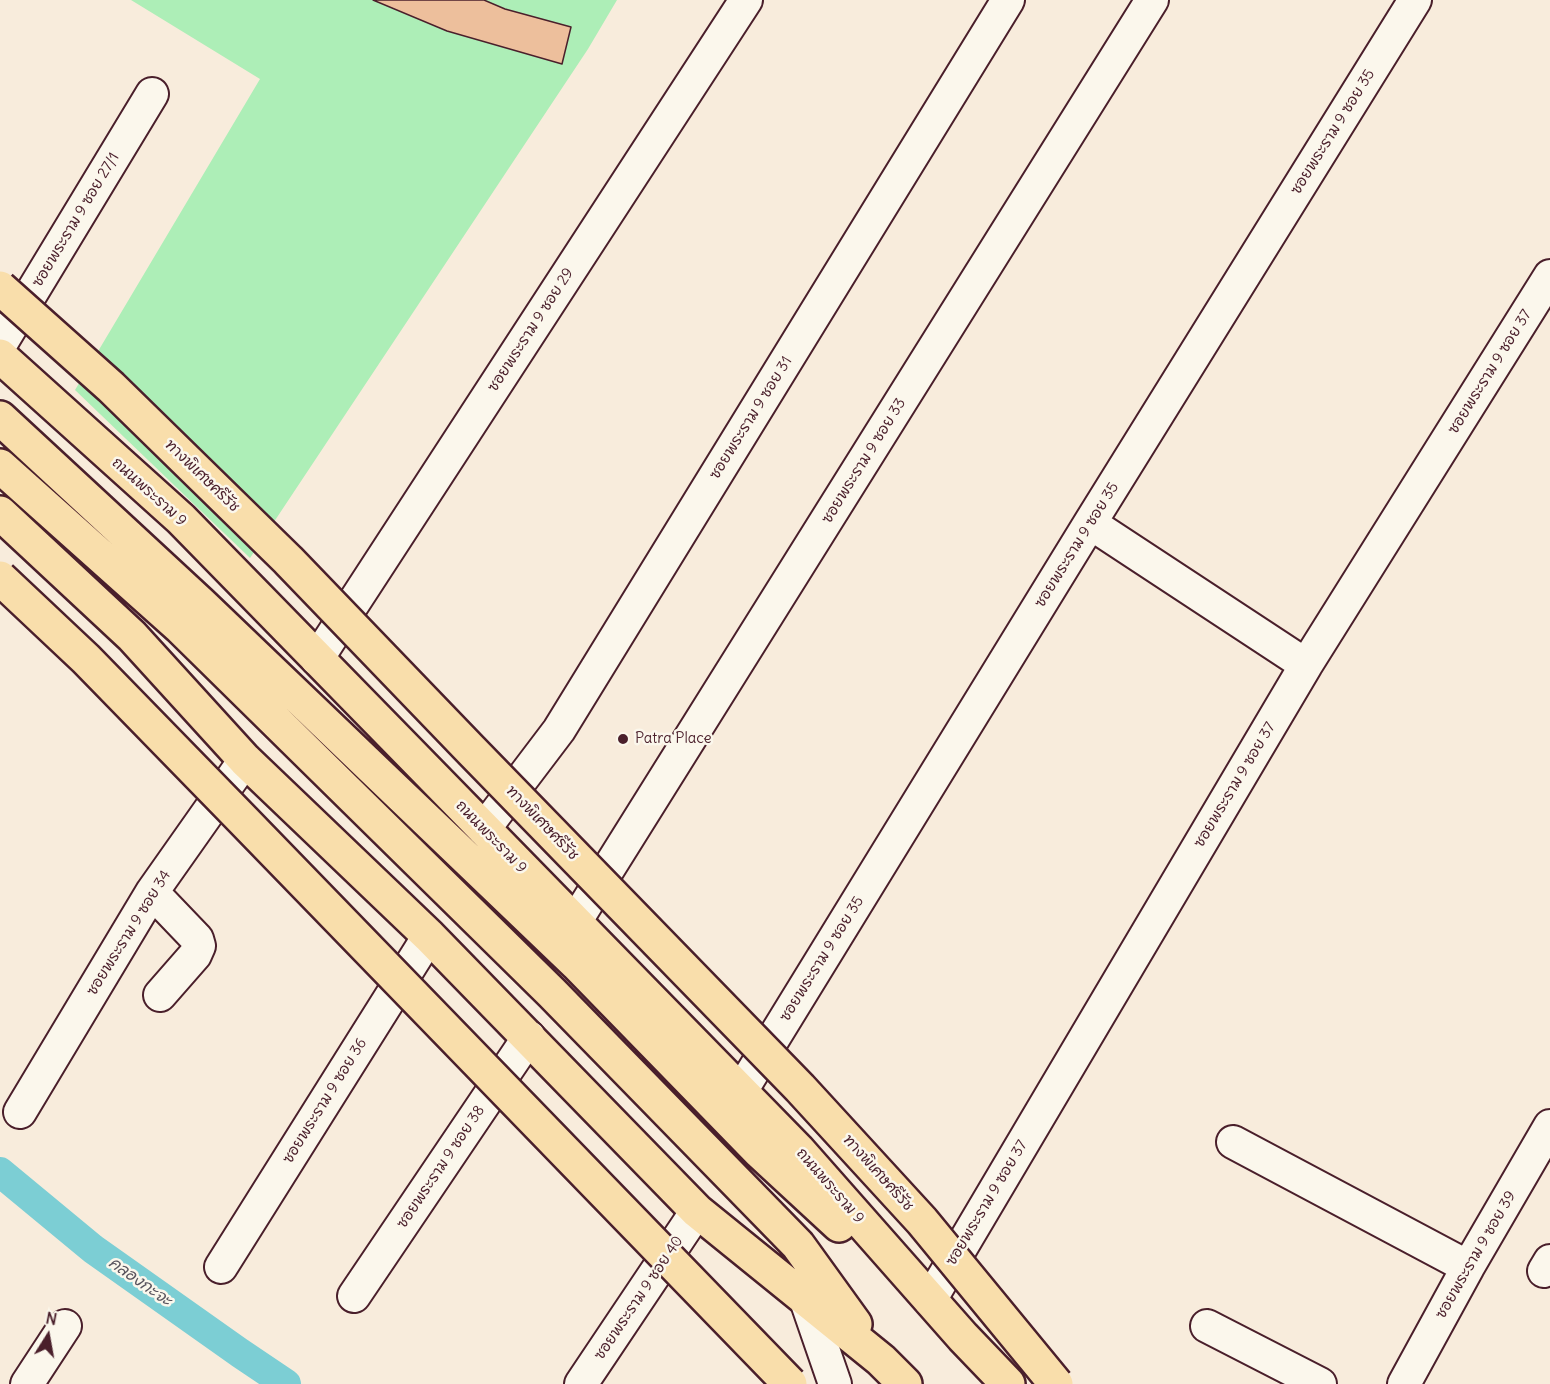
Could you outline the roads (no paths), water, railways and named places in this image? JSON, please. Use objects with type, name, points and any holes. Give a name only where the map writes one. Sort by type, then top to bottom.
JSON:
[{"type":"main road","name":"ทางพิเศษศรีรัช","points":[[0,288],[111,387],[288,560],[792,1080],[922,1221],[1056,1384]]},
{"type":"main road","name":"ถนนพระราม 9","points":[[0,356],[181,519],[798,1150],[963,1337],[1008,1384]]},
{"type":"main road","name":"ถนนพระราม 9","points":[[0,418],[201,604],[577,964],[760,1152],[963,1337]]},
{"type":"main road","points":[[0,466],[180,627],[552,993],[798,1245],[880,1360]]},
{"type":"main road","points":[[0,513],[132,636],[245,759],[429,936],[697,1211],[880,1360],[905,1384]]},
{"type":"main road","points":[[0,578],[86,659],[244,820],[790,1384]]},
{"type":"street","name":"ซอยพระราม 9 ซอย 29","points":[[317,659],[746,0]]},
{"type":"street","name":"ซอยพระราม 9 ซอย 31","points":[[484,829],[559,730],[1008,0]]},
{"type":"street","name":"ซอยพระราม 9 ซอย 33","points":[[575,922],[1152,0]]},
{"type":"street","name":"ซอยพระราม 9 ซอย 35","points":[[741,1091],[1415,0]]},
{"type":"street","name":"ซอยพระราม 9 ซอย 27/1","points":[[0,345],[152,94]]},
{"type":"street","name":"ซอยพระราม 9 ซอย 37","points":[[930,1300],[1306,665],[1550,276]]},
{"type":"street","points":[[1090,523],[1306,665]]},
{"type":"street","name":"ซอยพระราม 9 ซอย 34","points":[[20,1112],[152,892],[245,759]]},
{"type":"street","points":[[152,892],[197,939],[198,946],[195,955],[160,995]]},
{"type":"street","name":"ซอยพระราม 9 ซอย 36","points":[[221,1267],[429,936]]},
{"type":"street","name":"ซอยพระราม 9 ซอย 38","points":[[354,1296],[529,1037]]},
{"type":"street","name":"ซอยพระราม 9 ซอย 39","points":[[1404,1384],[1468,1267],[1550,1126]]},
{"type":"street","points":[[1233,1142],[1468,1267]]},
{"type":"street","name":"ซอยพระราม 9 ซอย 40","points":[[581,1384],[697,1211]]},
{"type":"street","points":[[806,1300],[835,1384]]},
{"type":"street","points":[[27,1384],[65,1326]]},
{"type":"street","points":[[1207,1326],[1320,1384]]},
{"type":"waterway","name":"คลองกะจะ","points":[[0,1172],[93,1249],[286,1384]]},
{"type":"place","name":"Patra Place","points":[[623,739]]}]
